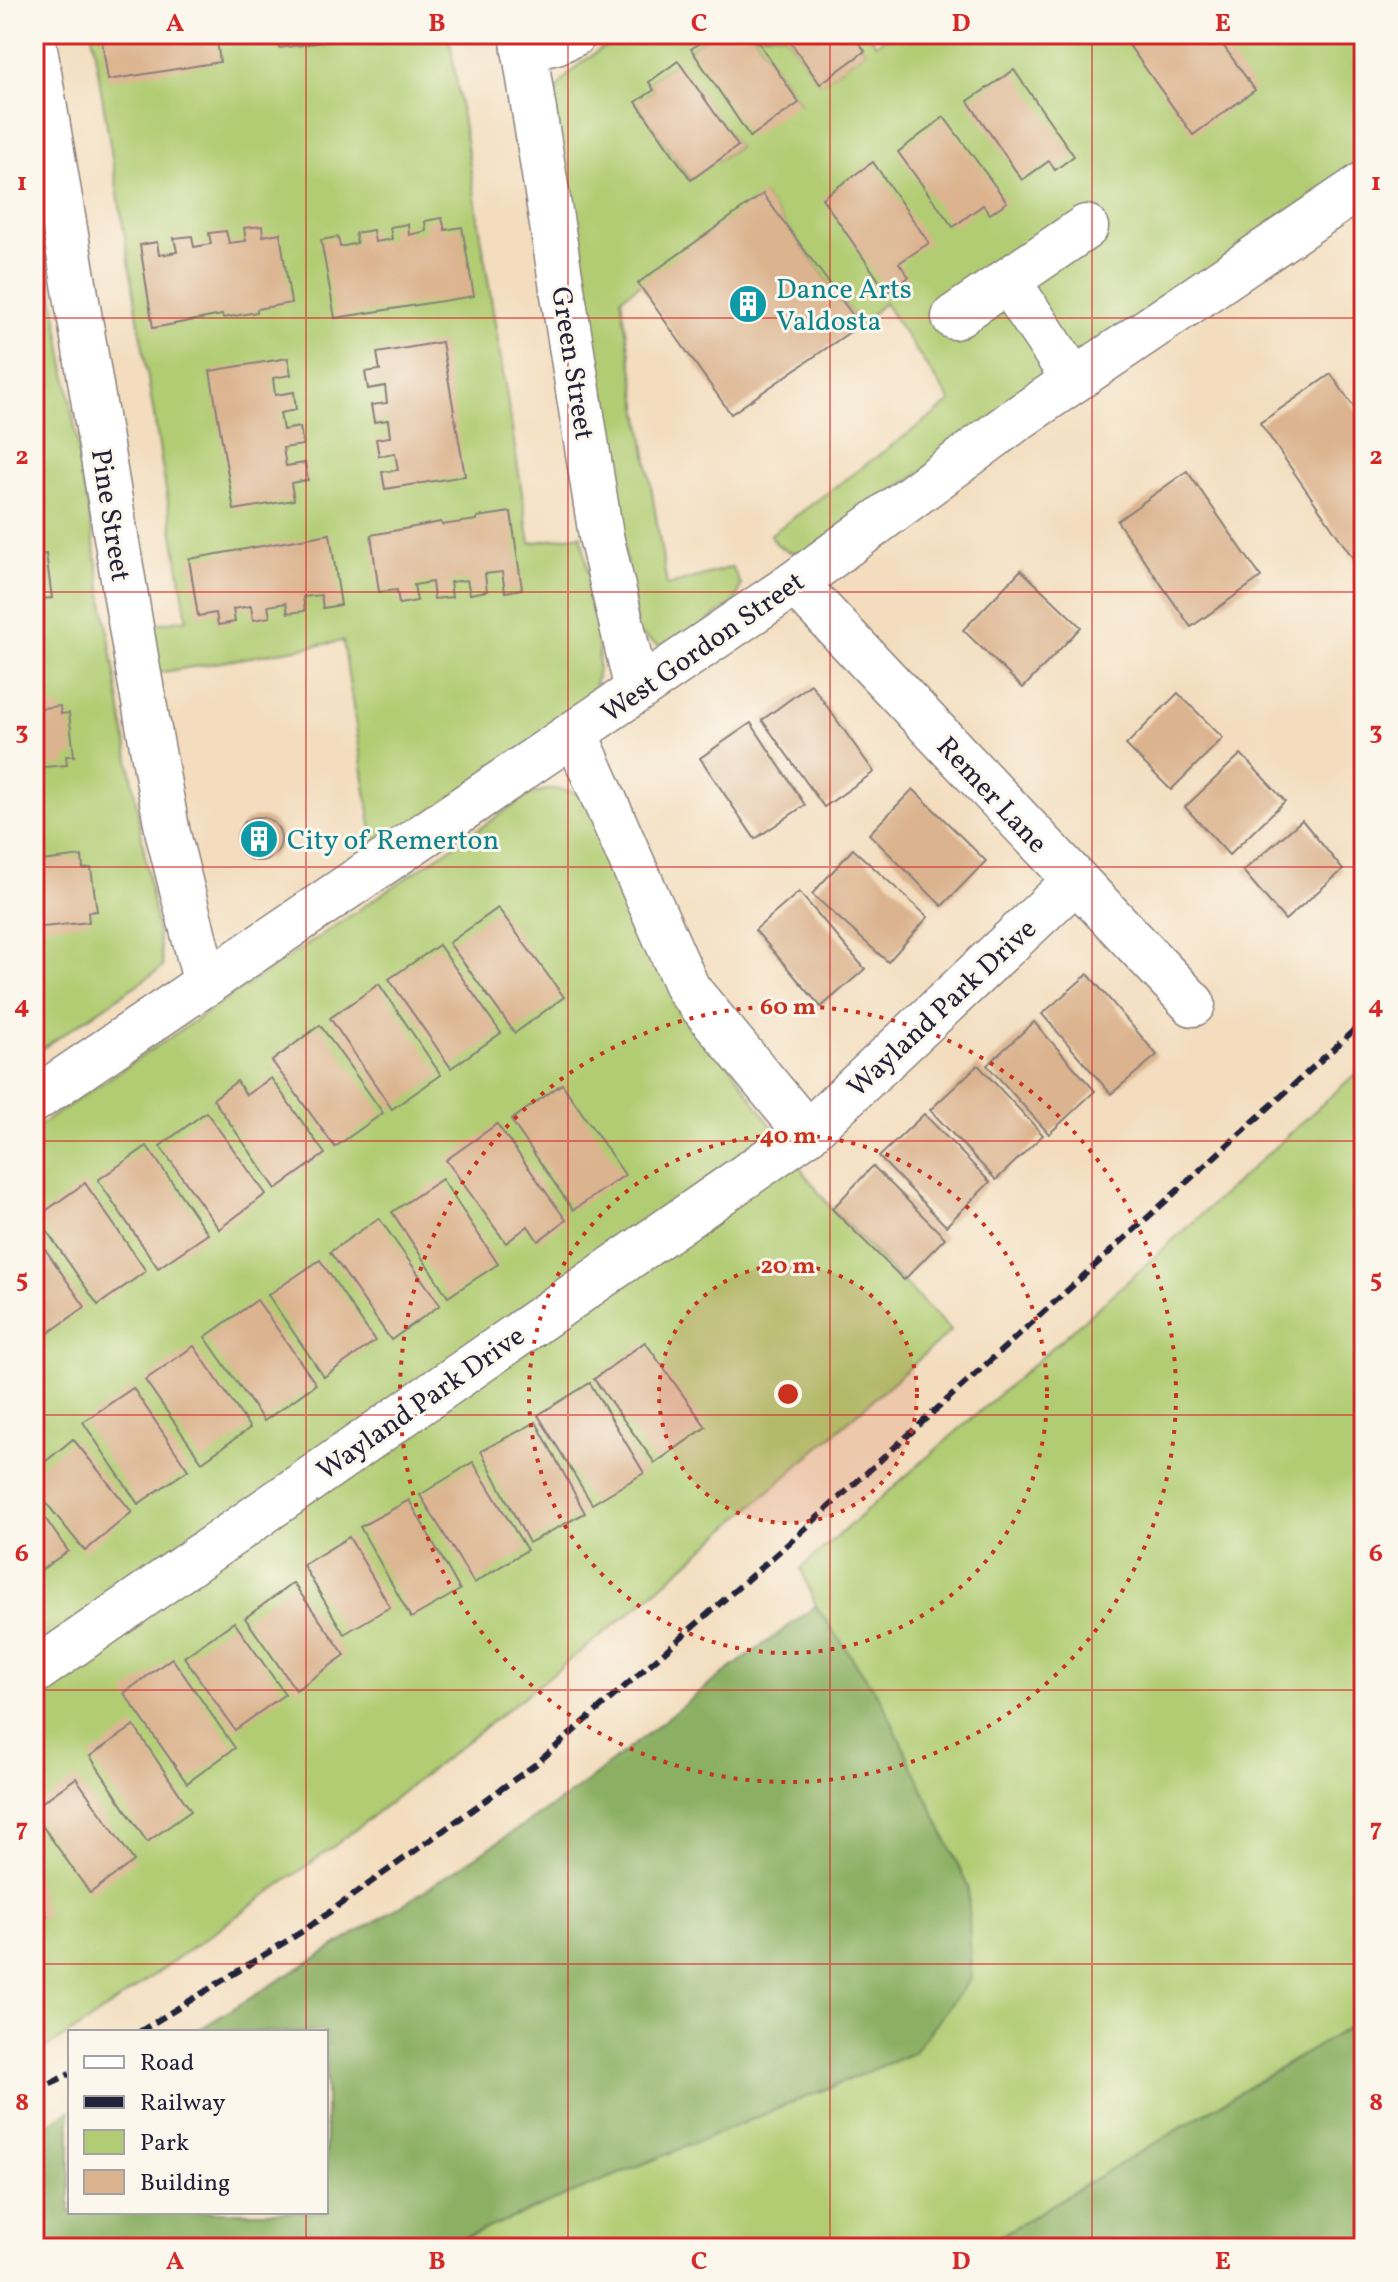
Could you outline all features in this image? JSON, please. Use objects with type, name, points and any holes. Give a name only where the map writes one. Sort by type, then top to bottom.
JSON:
[{"type":"street","points":[[523,42],[556,42],[574,34]]},
{"type":"street","name":"Pine Street","points":[[34,42],[154,759],[168,834],[206,984]]},
{"type":"street","name":"Green Street","points":[[523,42],[601,536],[637,690]]},
{"type":"street","name":"West Gordon Street","points":[[34,1100],[795,583],[1074,380],[1364,184]]},
{"type":"street","points":[[954,317],[1086,227]]},
{"type":"street","points":[[1008,281],[1074,380]]},
{"type":"street","name":"Remer Lane","points":[[795,583],[1193,1004]]},
{"type":"street","points":[[575,733],[688,989],[807,1133]]},
{"type":"street","name":"Wayland Park Drive","points":[[34,1672],[807,1133],[1075,881]]},
{"type":"green space","points":[[92,34],[449,34],[530,543],[581,535],[598,631],[598,669],[594,688],[581,706],[375,851],[343,641],[157,673],[150,625],[187,619]]},
{"type":"green space","points":[[623,34],[712,34],[691,49],[799,103],[753,34],[785,34],[820,83],[865,51],[853,34],[869,34],[876,44],[891,34],[1364,34],[1364,161],[1184,290],[804,553],[784,549],[770,535],[951,402],[884,303],[860,325],[763,195],[621,298],[667,586],[732,567],[741,585],[735,602],[674,645],[658,645],[638,634],[553,97],[574,69]],"holes":[[[678,62],[738,147],[690,179],[637,103],[654,90],[649,82]]]},
{"type":"green space","points":[[34,178],[163,967],[34,1054]]},
{"type":"green space","points":[[550,789],[571,791],[594,803],[712,1040],[832,1209],[951,1331],[642,1603],[333,1847],[87,2023],[75,2030],[68,2030],[68,2034],[34,2055],[34,1129],[529,795]]},
{"type":"green space","points":[[1364,1066],[1364,2018],[980,2248],[439,2248],[913,2053],[882,1701],[816,1606],[801,1568],[1128,1281]]},
{"type":"green space","points":[[816,1606],[882,1701],[968,1886],[971,1978],[913,2053],[439,2248],[34,2248],[34,2133],[68,2112],[68,2214],[328,2214],[328,2030],[198,2030],[410,1900],[575,1791],[719,1677]]},
{"type":"green space","points":[[1364,2018],[1364,2248],[980,2248]]},
{"type":"building","points":[[101,34],[216,34],[220,62],[108,80]]},
{"type":"building","points":[[277,34],[370,34],[370,36],[279,48]]},
{"type":"building","points":[[712,34],[753,34],[799,103],[750,137],[691,49]]},
{"type":"building","points":[[785,34],[853,34],[865,51],[820,84]]},
{"type":"building","points":[[1121,34],[1215,34],[1255,90],[1193,135]]},
{"type":"building","points":[[678,61],[738,146],[691,180],[636,102],[654,90],[649,82]]},
{"type":"building","points":[[1014,70],[1074,156],[1055,170],[1049,161],[1022,180],[968,101]]},
{"type":"building","points":[[944,117],[1007,202],[990,214],[983,205],[953,227],[898,152]]},
{"type":"building","points":[[873,162],[929,243],[899,263],[909,277],[887,292],[822,198]]},
{"type":"building","name":"Dance Arts Valdosta","points":[[763,194],[860,325],[731,414],[638,283]]},
{"type":"building","points":[[442,218],[445,230],[462,227],[474,296],[335,318],[321,240],[338,237],[340,247],[357,243],[355,233],[373,230],[375,242],[392,239],[390,227],[408,224],[409,235],[426,231],[425,221]]},
{"type":"building","points":[[262,226],[263,236],[280,233],[291,303],[257,309],[257,312],[153,328],[140,245],[157,242],[159,255],[177,252],[174,238],[192,236],[194,247],[211,244],[209,233],[226,231],[229,243],[246,241],[244,228]]},
{"type":"building","points":[[442,342],[465,476],[385,489],[382,472],[398,470],[395,453],[379,456],[376,439],[390,437],[388,420],[374,422],[371,405],[387,403],[385,386],[368,389],[365,372],[380,370],[377,353]]},
{"type":"building","points":[[288,358],[291,375],[273,378],[275,395],[294,392],[296,410],[280,413],[283,430],[300,427],[303,445],[283,448],[286,466],[305,463],[308,480],[291,483],[294,500],[234,510],[210,371]]},
{"type":"building","points":[[1331,374],[1364,422],[1364,574],[1260,423]]},
{"type":"building","points":[[1187,471],[1261,577],[1191,627],[1117,521]]},
{"type":"building","points":[[511,512],[522,589],[505,592],[502,572],[485,574],[487,591],[470,594],[467,580],[450,582],[452,597],[434,599],[432,582],[414,585],[417,601],[399,604],[397,590],[379,592],[371,535]]},
{"type":"building","points":[[330,534],[341,605],[323,608],[321,595],[303,597],[305,611],[288,613],[286,603],[268,606],[270,617],[253,620],[251,606],[233,609],[235,622],[218,625],[216,613],[198,616],[189,559]]},
{"type":"building","points":[[46,554],[52,598],[42,599],[43,609],[34,610],[34,555]]},
{"type":"building","points":[[1021,570],[1081,627],[1023,688],[963,630]]},
{"type":"building","points":[[811,684],[874,772],[824,807],[762,720]]},
{"type":"building","points":[[1178,693],[1223,738],[1171,790],[1126,745]]},
{"type":"building","points":[[60,706],[61,714],[69,713],[74,756],[66,756],[67,765],[34,768],[34,709]]},
{"type":"building","points":[[751,723],[805,805],[755,839],[700,758]]},
{"type":"building","points":[[1241,754],[1285,801],[1229,855],[1185,807]]},
{"type":"building","points":[[913,789],[986,861],[942,906],[869,834]]},
{"type":"building","name":"City of Remerton","points":[[259,817],[274,824],[281,839],[274,854],[259,861],[244,854],[237,839],[244,824]]},
{"type":"building","points":[[1302,820],[1343,870],[1285,920],[1243,871]]},
{"type":"building","points":[[853,849],[928,917],[888,962],[812,894]]},
{"type":"building","points":[[82,856],[83,869],[91,868],[97,911],[88,912],[89,922],[34,928],[34,862]]},
{"type":"building","points":[[799,892],[865,969],[821,1007],[755,930]]},
{"type":"building","points":[[498,908],[564,997],[515,1033],[449,943]]},
{"type":"building","points":[[439,945],[501,1033],[451,1068],[389,979]]},
{"type":"building","points":[[1088,974],[1157,1055],[1111,1094],[1042,1014]]},
{"type":"building","points":[[379,984],[441,1075],[392,1109],[330,1018]]},
{"type":"building","points":[[1034,1022],[1095,1091],[1049,1134],[987,1065]]},
{"type":"building","points":[[320,1025],[383,1113],[335,1147],[272,1061]]},
{"type":"building","points":[[978,1065],[1043,1135],[996,1180],[930,1110]]},
{"type":"building","points":[[271,1078],[325,1154],[276,1189],[213,1099],[237,1081],[246,1095]]},
{"type":"building","points":[[562,1084],[625,1175],[573,1210],[511,1120]]},
{"type":"building","points":[[206,1112],[266,1194],[219,1229],[160,1146]]},
{"type":"building","points":[[924,1114],[990,1182],[946,1226],[879,1157]]},
{"type":"building","points":[[497,1124],[566,1220],[538,1241],[528,1226],[506,1243],[446,1160]]},
{"type":"building","points":[[147,1146],[208,1234],[158,1268],[98,1180]]},
{"type":"building","points":[[873,1166],[945,1238],[904,1280],[832,1209]]},
{"type":"building","points":[[442,1179],[498,1264],[448,1297],[392,1212]]},
{"type":"building","points":[[85,1183],[146,1271],[98,1305],[37,1217]]},
{"type":"building","points":[[379,1218],[440,1305],[391,1340],[330,1252]]},
{"type":"building","points":[[34,1233],[85,1307],[37,1341],[34,1337]]},
{"type":"building","points":[[320,1260],[375,1341],[324,1377],[268,1295]]},
{"type":"building","points":[[257,1300],[316,1384],[264,1421],[205,1337]]},
{"type":"building","points":[[645,1342],[706,1427],[655,1463],[594,1379]]},
{"type":"building","points":[[194,1346],[250,1428],[202,1462],[145,1380]]},
{"type":"building","points":[[590,1383],[644,1473],[592,1504],[538,1415]]},
{"type":"building","points":[[133,1388],[188,1470],[138,1504],[83,1422]]},
{"type":"building","points":[[536,1422],[585,1513],[529,1543],[481,1451]]},
{"type":"building","points":[[73,1439],[132,1512],[85,1551],[34,1488],[34,1471]]},
{"type":"building","points":[[473,1462],[527,1550],[474,1583],[420,1495]]},
{"type":"building","points":[[409,1500],[460,1590],[411,1618],[360,1527]]},
{"type":"building","points":[[34,1502],[68,1551],[34,1575]]},
{"type":"building","points":[[349,1537],[390,1607],[344,1634],[303,1565]]},
{"type":"building","points":[[293,1583],[345,1655],[296,1690],[245,1618]]},
{"type":"building","points":[[234,1622],[285,1694],[235,1730],[184,1657]]},
{"type":"building","points":[[172,1658],[235,1748],[187,1783],[124,1693]]},
{"type":"building","points":[[134,1726],[191,1811],[147,1842],[90,1756]]},
{"type":"building","points":[[76,1778],[134,1861],[90,1893],[34,1814],[34,1808]]},
{"type":"building","points":[[34,1873],[47,1917],[34,1921]]},
{"type":"railway","points":[[142,2030],[303,1931],[536,1764],[797,1536],[1364,1021]]},
{"type":"railway","points":[[34,2091],[68,2075]]},
{"type":"place","name":"Dance Arts Valdosta","points":[[748,304]]},
{"type":"place","name":"City of Remerton","points":[[259,839]]}]
